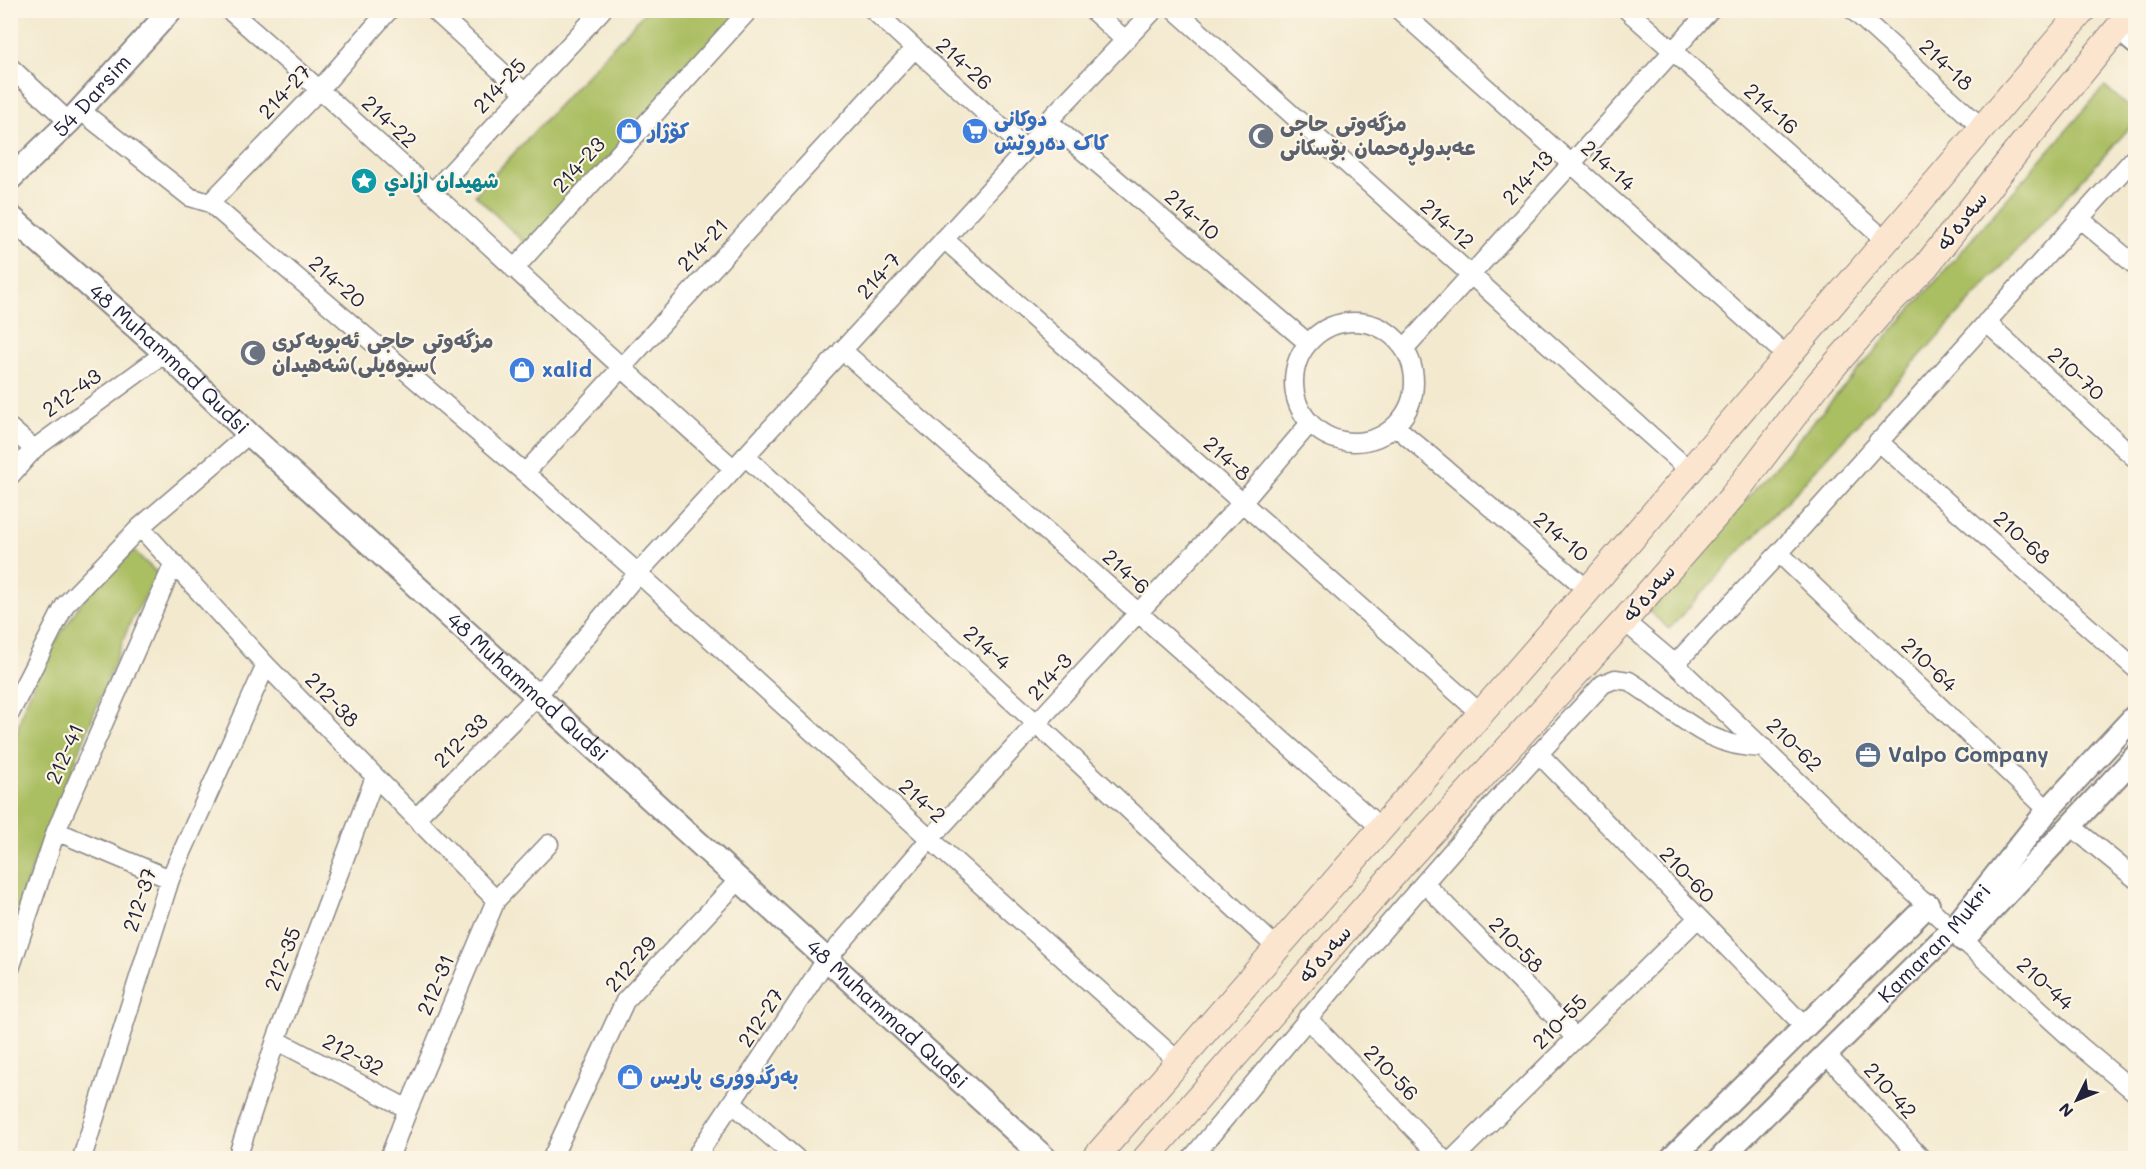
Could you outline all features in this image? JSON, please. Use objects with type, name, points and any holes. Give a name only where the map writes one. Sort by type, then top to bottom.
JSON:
[{"type":"main road","name":"سەدەکە","points":[[1095,1158],[1588,590],[2082,10]]},
{"type":"main road","name":"سەدەکە","points":[[1146,1158],[1732,497],[1831,370],[1887,305],[1926,266],[2129,27]]},
{"type":"main road","points":[[1856,277],[1851,297],[1856,307],[1867,310],[1887,305]]},
{"type":"main road","points":[[1793,348],[1820,334],[1827,336],[1833,341],[1835,349],[1831,370]]},
{"type":"main road","points":[[1426,776],[1458,804]]},
{"type":"street","name":"214-22","points":[[229,10],[320,89],[621,368]]},
{"type":"street","name":"214-27","points":[[210,203],[320,89],[389,10]]},
{"type":"street","points":[[434,10],[525,93]]},
{"type":"street","name":"214-25","points":[[432,193],[602,10]]},
{"type":"street","name":"214-23","points":[[514,269],[750,10]]},
{"type":"street","name":"214-26","points":[[873,10],[1026,150]]},
{"type":"street","points":[[1092,10],[1125,40]]},
{"type":"street","name":"214-7","points":[[638,573],[1026,150],[1048,121],[1154,10]]},
{"type":"street","name":"214-12","points":[[1174,10],[1689,470]]},
{"type":"street","name":"214-14","points":[[1399,10],[1571,164],[1793,348]]},
{"type":"street","name":"214-16","points":[[1627,10],[1886,241]]},
{"type":"street","name":"214-13","points":[[1404,349],[1710,10]]},
{"type":"street","name":"214-18","points":[[1853,10],[1982,128]]},
{"type":"street","name":"54 Darsim","points":[[10,178],[75,116],[166,12]]},
{"type":"street","name":"214-21","points":[[525,473],[915,48]]},
{"type":"street","name":"214-20","points":[[10,67],[189,197],[210,203],[638,573]]},
{"type":"street","name":"214-10","points":[[1048,121],[1308,343]]},
{"type":"street","points":[[1675,664],[1779,553],[2136,156]]},
{"type":"street","name":"48 Muhammad Qudsi","points":[[10,216],[165,353],[249,434],[825,961],[1045,1158]]},
{"type":"street","points":[[2079,218],[2136,266]]},
{"type":"street","name":"214-8","points":[[944,239],[1480,713]]},
{"type":"street","points":[[1357,322],[1375,326],[1391,335],[1404,349],[1411,364],[1414,381],[1412,398],[1405,413],[1395,426],[1379,437],[1361,442],[1342,441],[1325,435],[1310,423],[1300,409],[1294,392],[1294,375],[1298,358],[1308,343],[1322,331],[1338,324],[1357,322]]},
{"type":"street","name":"210-70","points":[[1986,322],[2136,459]]},
{"type":"street","name":"214-6","points":[[842,350],[1381,828]]},
{"type":"street","name":"212-43","points":[[10,476],[34,449],[165,353]]},
{"type":"street","name":"214-4","points":[[621,368],[739,462],[1037,724],[1277,948]]},
{"type":"street","name":"214-3","points":[[825,961],[930,839],[1242,503],[1310,423]]},
{"type":"street","name":"214-10","points":[[1395,426],[1588,590]]},
{"type":"street","points":[[10,428],[34,449]]},
{"type":"street","points":[[10,713],[65,605],[140,527],[249,434]]},
{"type":"street","name":"210-68","points":[[1878,441],[2136,669]]},
{"type":"street","name":"212-38","points":[[140,527],[266,664],[496,900]]},
{"type":"street","name":"210-64","points":[[1779,553],[2048,810]]},
{"type":"street","name":"212-41","points":[[10,969],[56,831],[174,563]]},
{"type":"street","name":"212-33","points":[[416,818],[537,696],[638,573]]},
{"type":"street","name":"214-2","points":[[638,573],[1179,1062]]},
{"type":"street","name":"210-62","points":[[1624,621],[1675,664],[1928,905]]},
{"type":"street","name":"212-37","points":[[89,1157],[170,879],[266,664]]},
{"type":"street","points":[[1198,1156],[1307,1018],[1538,753],[1603,684],[1615,679],[1623,679],[1635,685],[1705,735],[1734,746],[1764,748]]},
{"type":"street","name":"Kamaran Mukri","points":[[1958,935],[2048,810],[2136,715]]},
{"type":"street","name":"210-60","points":[[1538,753],[1805,1027]]},
{"type":"street","name":"Kamaran Mukri","points":[[1721,1158],[1827,1054],[1958,935],[2071,826],[2136,756]]},
{"type":"street","name":"212-35","points":[[237,1158],[276,1040],[375,777]]},
{"type":"street","points":[[2071,826],[2136,879]]},
{"type":"street","points":[[56,831],[170,879]]},
{"type":"street","name":"212-31","points":[[389,1158],[496,900],[549,844]]},
{"type":"street","name":"212-29","points":[[552,1158],[625,1001],[739,880]]},
{"type":"street","name":"210-58","points":[[1424,883],[1576,1038]]},
{"type":"street","name":"Kamaran Mukri","points":[[1671,1158],[1928,905]]},
{"type":"street","name":"210-44","points":[[1928,905],[2081,1047],[2136,1093]]},
{"type":"street","name":"210-55","points":[[1454,1158],[1698,918]]},
{"type":"street","name":"212-27","points":[[695,1158],[825,961]]},
{"type":"street","name":"210-56","points":[[1307,1018],[1442,1158]]},
{"type":"street","name":"212-32","points":[[276,1040],[408,1109]]},
{"type":"street","name":"210-42","points":[[1827,1054],[1921,1158]]},
{"type":"street","points":[[732,1103],[796,1158]]},
{"type":"green space","points":[[646,11],[749,11],[532,250],[475,195]]},
{"type":"green space","points":[[2105,86],[2135,113],[2135,122],[1669,629],[1649,611]]},
{"type":"green space","points":[[133,550],[158,574],[130,623],[23,893],[11,931],[11,756],[23,709],[46,656],[82,601]]},
{"type":"place","name":"کۆژار","points":[[629,131]]},
{"type":"place","name":"دوکانی کاک دەروێش","points":[[975,131]]},
{"type":"place","name":"مزگەوتی حاجی عەبدولڕەحمان بۆسکانی","points":[[1261,136]]},
{"type":"place","name":"شهيدان ازادي","points":[[364,181]]},
{"type":"place","name":"مزگەوتی حاجی ئەبوبەکری سیوەیلی)شەهیدان(","points":[[253,353]]},
{"type":"place","name":"xalid","points":[[522,370]]},
{"type":"place","name":"Valpo Company","points":[[1868,755]]},
{"type":"place","name":"بەرگدووری پاریس","points":[[630,1077]]}]
